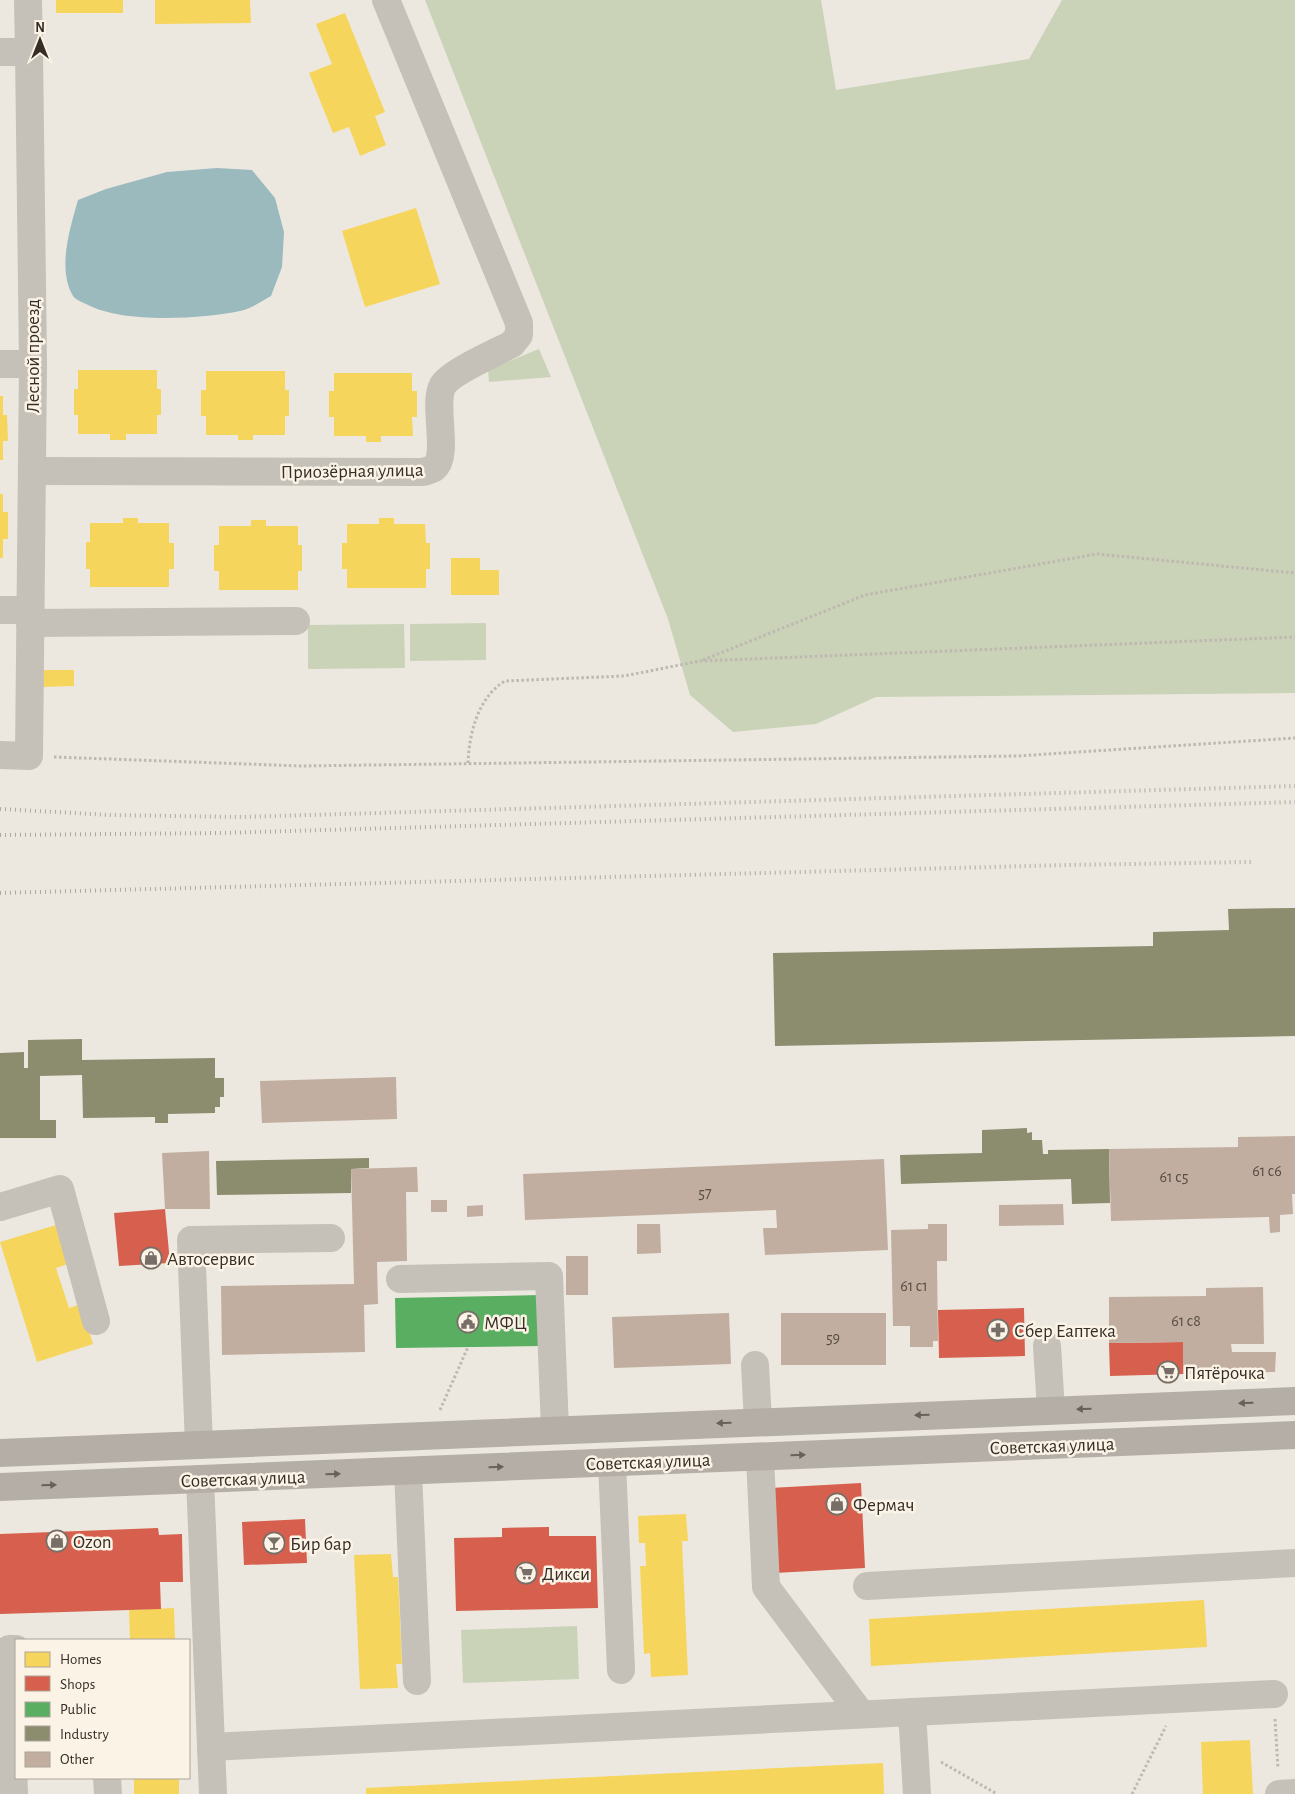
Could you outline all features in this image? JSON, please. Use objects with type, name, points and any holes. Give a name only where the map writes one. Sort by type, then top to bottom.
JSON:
[{"type":"main road","name":"Советская улица","points":[[0,1452],[1295,1401]]},
{"type":"main road","name":"Советская улица","points":[[0,1487],[1295,1435]]},
{"type":"street","points":[[0,52],[29,52],[28,0]]},
{"type":"street","name":"Приозёрная улица","points":[[32,471],[423,472],[434,468],[440,457],[440,396],[443,386],[452,376],[512,344],[519,335],[519,323],[386,0]]},
{"type":"street","name":"Лесной проезд","points":[[29,52],[33,364],[29,756]]},
{"type":"street","points":[[0,364],[33,364]]},
{"type":"street","points":[[0,610],[30,616],[296,620]]},
{"type":"street","points":[[0,755],[29,756]]},
{"type":"street","points":[[0,1207],[60,1189],[96,1321]]},
{"type":"street","points":[[199,1445],[191,1240],[331,1238]]},
{"type":"street","points":[[400,1279],[549,1276],[555,1430]]},
{"type":"street","points":[[1048,1346],[1051,1410]]},
{"type":"street","points":[[755,1365],[758,1422]]},
{"type":"street","points":[[760,1457],[766,1588],[861,1714]]},
{"type":"street","points":[[612,1463],[621,1670]]},
{"type":"street","points":[[408,1471],[417,1681]]},
{"type":"street","points":[[200,1479],[213,1794]]},
{"type":"street","points":[[866,1586],[1295,1563]]},
{"type":"street","points":[[14,1794],[9,1650],[15,1649]]},
{"type":"street","points":[[211,1747],[1274,1694]]},
{"type":"street","points":[[912,1712],[917,1794]]},
{"type":"street","points":[[107,1779],[108,1794]]},
{"type":"street","points":[[1279,1794],[1295,1793]]},
{"type":"path","points":[[700,661],[865,595],[1097,554],[1295,572]]},
{"type":"path","points":[[468,763],[468,747],[472,729],[480,710],[496,686],[505,681],[624,676],[700,661],[1295,637]]},
{"type":"path","points":[[29,756],[301,766],[1017,756],[1295,738]]},
{"type":"path","points":[[1274,1694],[1279,1794]]},
{"type":"path","points":[[1132,1794],[1180,1699]]},
{"type":"green space","points":[[425,0],[821,0],[836,90],[1029,59],[1062,0],[1295,0],[1295,693],[876,697],[816,724],[733,732],[690,695],[668,619]]},
{"type":"green space","points":[[539,349],[551,377],[489,382],[488,370]]},
{"type":"green space","points":[[486,623],[486,660],[410,661],[410,624]]},
{"type":"green space","points":[[404,624],[405,668],[308,669],[308,625]]},
{"type":"green space","points":[[577,1626],[579,1679],[463,1683],[461,1630]]},
{"type":"water","points":[[217,168],[252,170],[275,198],[284,232],[282,267],[271,296],[252,307],[240,311],[183,318],[162,318],[120,315],[81,302],[73,296],[68,285],[65,261],[66,248],[78,200],[106,189],[167,172]]},
{"type":"building: Homes","points":[[56,0],[123,0],[123,13],[56,13]]},
{"type":"building: Homes","points":[[155,0],[250,0],[251,23],[155,24]]},
{"type":"building: Homes","points":[[345,13],[385,112],[375,116],[386,145],[360,156],[349,127],[333,133],[309,73],[332,64],[316,24]]},
{"type":"building: Homes","points":[[416,208],[440,284],[365,307],[342,231]]},
{"type":"building: Homes","points":[[78,370],[157,370],[157,389],[161,389],[161,415],[157,415],[157,434],[126,434],[126,440],[110,440],[110,434],[78,434],[78,415],[74,415],[74,389],[78,389]]},
{"type":"building: Homes","points":[[206,371],[285,371],[285,390],[289,390],[289,416],[285,416],[285,435],[253,435],[253,440],[238,440],[238,435],[206,435],[206,416],[201,416],[201,390],[206,390]]},
{"type":"building: Homes","points":[[334,373],[412,373],[412,391],[417,391],[417,417],[412,417],[413,436],[381,436],[381,442],[366,442],[366,436],[334,436],[334,417],[329,417],[329,391],[334,391]]},
{"type":"building: Homes","points":[[0,396],[3,396],[3,415],[7,415],[8,441],[3,441],[3,460],[0,460]]},
{"type":"building: Homes","points":[[0,494],[3,494],[3,512],[8,512],[8,539],[3,539],[3,558],[0,558]]},
{"type":"building: Homes","points":[[123,518],[138,518],[138,523],[169,523],[169,543],[174,543],[174,569],[169,569],[169,587],[90,587],[90,569],[86,569],[86,542],[90,542],[90,523],[123,523]]},
{"type":"building: Homes","points":[[379,518],[394,518],[394,524],[425,524],[426,543],[430,543],[430,569],[426,569],[426,588],[347,588],[347,569],[342,569],[342,543],[347,543],[347,524],[379,524]]},
{"type":"building: Homes","points":[[251,520],[266,520],[266,526],[298,526],[298,545],[302,545],[302,571],[298,571],[298,590],[219,590],[219,571],[214,571],[214,545],[219,545],[219,526],[251,526]]},
{"type":"building: Homes","points":[[451,558],[480,558],[480,570],[499,570],[499,595],[451,595]]},
{"type":"building: Homes","points":[[40,670],[74,670],[74,686],[40,687]]},
{"type":"building: Homes","points":[[56,1225],[68,1264],[56,1268],[69,1308],[81,1304],[93,1344],[37,1362],[0,1242]]},
{"type":"building: Homes","points":[[686,1514],[688,1541],[682,1541],[688,1675],[651,1677],[650,1653],[644,1654],[640,1566],[646,1566],[645,1543],[639,1543],[638,1516]]},
{"type":"building: Homes","points":[[391,1554],[393,1577],[398,1577],[402,1664],[396,1664],[398,1688],[360,1689],[354,1555]]},
{"type":"building: Homes","points":[[1204,1600],[1207,1647],[871,1666],[869,1619]]},
{"type":"building: Homes","points":[[174,1608],[175,1639],[130,1639],[129,1610]]},
{"type":"building: Homes","points":[[1250,1740],[1253,1794],[1203,1794],[1201,1742]]},
{"type":"building: Homes","points":[[883,1763],[884,1794],[366,1794],[366,1788]]},
{"type":"building: Homes","points":[[134,1779],[179,1779],[179,1794],[134,1794]]},
{"type":"building: Shops","points":[[165,1209],[170,1263],[119,1266],[114,1213]]},
{"type":"building: Shops","points":[[1024,1308],[1025,1356],[939,1358],[938,1310]]},
{"type":"building: Shops","points":[[1183,1342],[1183,1374],[1110,1376],[1109,1343]]},
{"type":"building: Shops","points":[[861,1483],[865,1568],[775,1573],[770,1488]]},
{"type":"building: Shops","points":[[305,1519],[307,1563],[244,1565],[242,1522]]},
{"type":"building: Shops","name":"Дикси","points":[[549,1527],[549,1536],[596,1536],[598,1608],[456,1611],[454,1538],[502,1537],[502,1528]]},
{"type":"building: Shops","points":[[158,1528],[159,1535],[182,1534],[183,1582],[160,1582],[161,1609],[0,1614],[0,1534]]},
{"type":"building: Public","name":"МФЦ","points":[[541,1295],[541,1346],[396,1348],[395,1298]]},
{"type":"building: Industry","points":[[1295,908],[1295,1036],[775,1046],[773,953],[1153,946],[1153,932],[1229,930],[1228,909]]},
{"type":"building: Industry","points":[[82,1039],[82,1060],[215,1058],[215,1078],[224,1078],[224,1097],[220,1097],[220,1107],[215,1107],[215,1113],[168,1114],[168,1123],[155,1123],[155,1117],[83,1118],[82,1075],[40,1076],[40,1120],[56,1120],[56,1138],[0,1138],[0,1053],[24,1052],[24,1068],[28,1068],[28,1040]]},
{"type":"building: Industry","points":[[1027,1128],[1027,1133],[1032,1132],[1032,1140],[1042,1140],[1043,1154],[1048,1154],[1048,1150],[1109,1149],[1110,1203],[1072,1204],[1071,1179],[901,1184],[900,1155],[982,1153],[982,1130]]},
{"type":"building: Industry","points":[[369,1158],[369,1168],[351,1169],[351,1193],[217,1195],[216,1161]]},
{"type":"building: Other","points":[[396,1077],[397,1119],[262,1123],[260,1081]]},
{"type":"building: Other","points":[[1295,1136],[1295,1194],[1292,1194],[1293,1214],[1280,1215],[1280,1232],[1270,1233],[1269,1217],[1111,1221],[1109,1149],[1238,1147],[1238,1137]]},
{"type":"building: Other","points":[[209,1151],[210,1209],[165,1209],[162,1153]]},
{"type":"building: Other","points":[[884,1159],[888,1250],[765,1255],[763,1228],[777,1228],[776,1210],[525,1220],[523,1174]]},
{"type":"building: Other","points":[[417,1167],[418,1192],[406,1192],[407,1261],[377,1262],[378,1304],[364,1305],[365,1352],[222,1355],[221,1286],[354,1284],[351,1169]]},
{"type":"building: Other","points":[[431,1200],[447,1200],[447,1212],[431,1212]]},
{"type":"building: Other","points":[[1063,1204],[1064,1225],[999,1226],[999,1205]]},
{"type":"building: Other","points":[[483,1205],[483,1216],[467,1217],[467,1206]]},
{"type":"building: Other","points":[[637,1224],[660,1224],[661,1253],[637,1254]]},
{"type":"building: Other","points":[[928,1224],[947,1224],[947,1261],[937,1261],[938,1341],[933,1341],[933,1347],[910,1347],[910,1326],[893,1326],[891,1230],[928,1229]]},
{"type":"building: Other","points":[[566,1256],[588,1256],[588,1295],[566,1295]]},
{"type":"building: Other","points":[[1263,1287],[1264,1344],[1231,1344],[1232,1352],[1276,1352],[1275,1372],[1183,1374],[1183,1342],[1109,1343],[1109,1297],[1206,1296],[1206,1288]]},
{"type":"building: Other","points":[[729,1313],[731,1364],[614,1368],[612,1317]]},
{"type":"building: Other","points":[[781,1313],[886,1313],[886,1365],[781,1365]]},
{"type":"railway","points":[[0,809],[110,815],[241,817],[1295,786]]},
{"type":"railway","points":[[0,835],[221,833],[1295,802]]},
{"type":"railway","points":[[0,893],[1067,865],[1252,862]]},
{"type":"place","name":"Автосервис","points":[[151,1258]]},
{"type":"place","name":"МФЦ","points":[[468,1322]]},
{"type":"place","name":"Сбер Еаптека","points":[[998,1330]]},
{"type":"place","name":"Пятёрочка","points":[[1168,1372]]},
{"type":"place","name":"Фермач","points":[[837,1504]]},
{"type":"place","name":"Ozon","points":[[57,1541]]},
{"type":"place","name":"Бир бар","points":[[274,1543]]},
{"type":"place","name":"Дикси","points":[[526,1573]]}]
